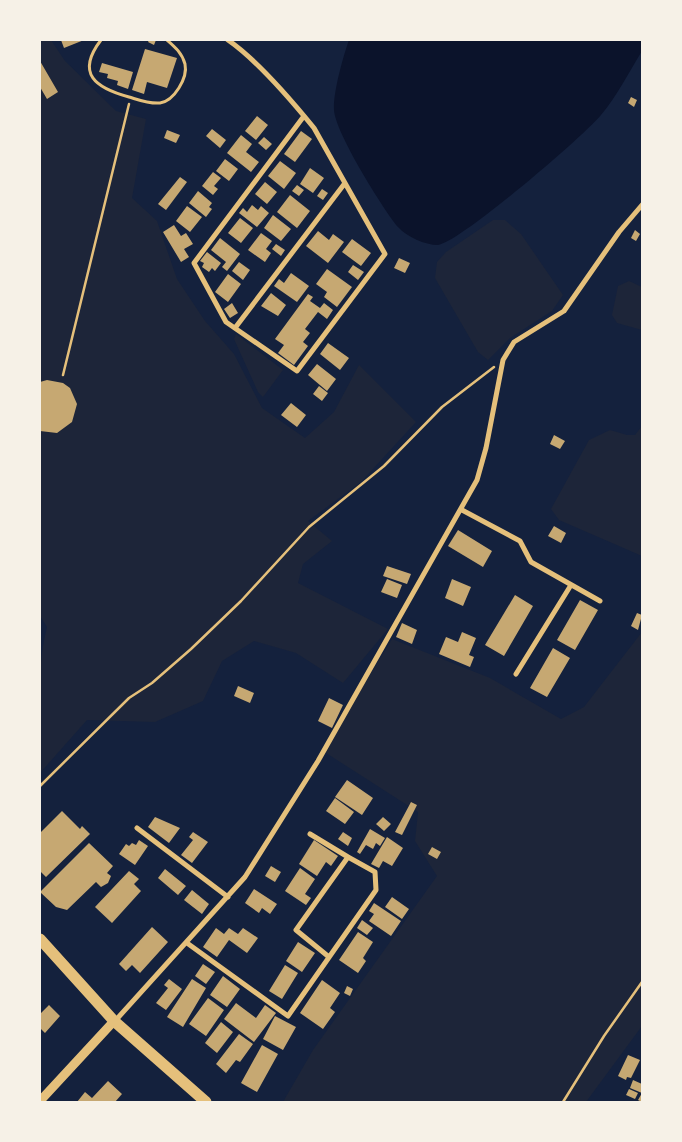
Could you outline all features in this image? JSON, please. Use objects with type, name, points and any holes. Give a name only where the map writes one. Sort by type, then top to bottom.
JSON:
[{"type":"highway","points":[[40,939],[114,1021],[206,1102]]},
{"type":"street","points":[[228,40],[304,116],[345,182],[386,254],[297,371],[226,322],[194,263],[304,116]]},
{"type":"street","points":[[235,328],[345,182]]},
{"type":"street","points":[[40,1101],[187,943],[245,877],[318,761],[462,510],[477,480],[503,360],[514,342],[564,311],[619,232],[642,205]]},
{"type":"street","points":[[462,510],[520,541],[531,562],[600,601]]},
{"type":"street","points":[[516,674],[571,585]]},
{"type":"street","points":[[137,828],[228,897]]},
{"type":"street","points":[[187,943],[288,1016],[376,890],[375,872],[310,834]]},
{"type":"street","points":[[329,956],[296,930],[348,857]]},
{"type":"lane","points":[[101,40],[91,53],[89,64],[92,78],[107,91],[131,98],[162,103],[172,97],[182,82],[186,66],[179,51],[167,40]]},
{"type":"path","points":[[63,375],[131,98]]},
{"type":"path","points":[[40,786],[129,698],[152,683],[241,601],[309,527],[384,466],[442,407],[503,360]]},
{"type":"path","points":[[564,1102],[604,1036],[642,982]]},
{"type":"shaded area","points":[[40,40],[51,40],[65,61],[116,111],[146,119],[132,198],[157,221],[177,279],[205,321],[234,354],[262,408],[305,438],[334,412],[359,365],[416,422],[361,482],[308,521],[332,541],[303,564],[298,583],[388,629],[343,683],[296,653],[254,641],[222,661],[203,701],[155,722],[87,720],[40,773],[40,681],[43,645],[47,627],[40,616]]},
{"type":"shaded area","points":[[349,40],[642,40],[642,51],[623,84],[590,127],[494,209],[450,240],[438,245],[417,240],[398,227],[371,188],[342,135],[336,121],[334,103],[339,75]]},
{"type":"shaded area","points":[[493,220],[505,220],[521,234],[563,295],[552,311],[510,338],[488,360],[478,352],[435,278],[437,262],[446,252]]},
{"type":"shaded area","points":[[629,281],[642,287],[642,330],[617,323],[612,315],[618,286]]},
{"type":"shaded area","points":[[236,334],[283,370],[263,397],[258,392],[234,339]]},
{"type":"shaded area","points":[[642,426],[642,556],[559,520],[551,509],[589,440],[610,430],[627,435],[635,435]]},
{"type":"shaded area","points":[[642,632],[642,1026],[586,1102],[283,1102],[313,1050],[437,876],[415,841],[418,812],[323,751],[392,639],[490,678],[561,719],[584,707]]},
{"type":"building","points":[[61,40],[84,40],[64,48]]},
{"type":"building","points":[[149,40],[156,40],[154,45],[148,42]]},
{"type":"building","points":[[145,49],[177,58],[167,88],[147,82],[144,94],[132,90]]},
{"type":"building","points":[[40,61],[58,92],[47,99],[40,87]]},
{"type":"building","points":[[102,63],[133,72],[128,89],[117,85],[118,81],[107,78],[108,74],[99,72]]},
{"type":"building","points":[[631,97],[637,100],[634,107],[628,103]]},
{"type":"building","points":[[257,116],[268,125],[256,140],[245,131]]},
{"type":"building","points":[[212,129],[226,140],[220,148],[206,136]]},
{"type":"building","points":[[167,130],[180,135],[176,143],[164,138]]},
{"type":"building","points":[[301,131],[312,139],[295,162],[284,154]]},
{"type":"building","points":[[241,135],[252,144],[246,152],[259,162],[251,172],[227,153]]},
{"type":"building","points":[[264,137],[272,144],[266,150],[258,143]]},
{"type":"building","points":[[225,159],[238,169],[229,181],[216,171]]},
{"type":"building","points":[[280,161],[296,173],[284,189],[268,176]]},
{"type":"building","points":[[310,168],[324,178],[313,193],[300,184]]},
{"type":"building","points":[[213,172],[221,178],[214,186],[218,189],[213,195],[202,186]]},
{"type":"building","points":[[180,177],[187,182],[166,210],[158,204]]},
{"type":"building","points":[[265,182],[277,192],[267,204],[255,194]]},
{"type":"building","points":[[297,185],[304,190],[299,196],[292,191]]},
{"type":"building","points":[[322,189],[328,193],[323,200],[317,196]]},
{"type":"building","points":[[198,191],[212,203],[209,207],[212,209],[206,217],[189,203]]},
{"type":"building","points":[[290,195],[310,211],[297,228],[277,212]]},
{"type":"building","points":[[252,205],[258,210],[261,206],[269,213],[257,227],[239,213],[243,208],[247,212]]},
{"type":"building","points":[[187,206],[202,217],[190,232],[176,221]]},
{"type":"building","points":[[273,215],[291,229],[281,241],[264,228]]},
{"type":"building","points":[[240,218],[253,228],[241,243],[228,233]]},
{"type":"building","points":[[174,225],[181,236],[186,233],[193,244],[184,249],[189,257],[181,262],[163,232]]},
{"type":"building","points":[[635,230],[640,234],[636,241],[631,238]]},
{"type":"building","points":[[318,231],[329,240],[333,234],[344,242],[328,263],[306,246]]},
{"type":"building","points":[[261,233],[272,241],[266,249],[271,253],[265,262],[248,250]]},
{"type":"building","points":[[220,238],[240,254],[227,271],[222,267],[226,262],[211,250]]},
{"type":"building","points":[[352,239],[371,253],[361,266],[342,252]]},
{"type":"building","points":[[276,244],[285,250],[281,256],[272,249]]},
{"type":"building","points":[[207,252],[221,263],[215,271],[212,268],[209,272],[202,267],[204,263],[200,261]]},
{"type":"building","points":[[399,258],[410,263],[405,273],[394,268]]},
{"type":"building","points":[[239,262],[250,270],[243,280],[232,271]]},
{"type":"building","points":[[353,265],[364,272],[358,280],[348,272]]},
{"type":"building","points":[[327,269],[352,287],[337,307],[324,297],[327,292],[316,284]]},
{"type":"building","points":[[291,273],[309,286],[297,302],[274,286],[279,279],[284,283]]},
{"type":"building","points":[[228,274],[241,284],[228,302],[215,292]]},
{"type":"building","points":[[271,293],[286,305],[278,316],[261,306]]},
{"type":"building","points":[[308,294],[313,297],[310,301],[320,308],[324,303],[333,310],[327,319],[318,312],[305,329],[310,333],[303,342],[308,346],[294,365],[278,353],[284,345],[275,339]]},
{"type":"building","points":[[232,303],[238,313],[230,318],[224,309]]},
{"type":"building","points":[[328,343],[349,358],[340,370],[320,354]]},
{"type":"building","points":[[317,364],[336,379],[327,391],[308,375]]},
{"type":"building","points":[[47,380],[63,383],[70,388],[77,404],[72,422],[57,433],[40,431],[40,382]]},
{"type":"building","points":[[319,386],[328,393],[322,401],[313,394]]},
{"type":"building","points":[[291,403],[306,415],[297,427],[281,415]]},
{"type":"building","points":[[554,435],[565,441],[560,449],[550,444]]},
{"type":"building","points":[[554,526],[566,533],[561,543],[548,536]]},
{"type":"building","points":[[458,530],[492,551],[483,567],[448,546]]},
{"type":"building","points":[[387,566],[411,574],[407,584],[383,576]]},
{"type":"building","points":[[387,579],[402,585],[397,598],[381,592]]},
{"type":"building","points":[[452,579],[471,587],[463,606],[445,598]]},
{"type":"building","points":[[515,595],[533,606],[504,656],[485,645]]},
{"type":"building","points":[[580,600],[598,610],[575,650],[557,640]]},
{"type":"building","points":[[637,613],[642,615],[638,630],[631,626]]},
{"type":"building","points":[[402,623],[417,630],[412,644],[396,637]]},
{"type":"building","points":[[462,632],[476,638],[469,655],[474,657],[470,667],[439,654],[446,637],[458,642]]},
{"type":"building","points":[[553,648],[570,658],[547,697],[530,688]]},
{"type":"building","points":[[238,686],[254,693],[250,703],[234,696]]},
{"type":"building","points":[[329,698],[343,705],[332,728],[318,721]]},
{"type":"building","points":[[347,780],[373,798],[362,815],[335,797]]},
{"type":"building","points":[[335,798],[354,812],[345,824],[326,811]]},
{"type":"building","points":[[411,802],[417,805],[402,835],[395,832]]},
{"type":"building","points":[[62,811],[80,829],[82,826],[90,834],[46,877],[40,871],[40,833]]},
{"type":"building","points":[[155,817],[180,828],[169,843],[148,827]]},
{"type":"building","points":[[383,817],[391,824],[384,831],[376,824]]},
{"type":"building","points":[[370,829],[385,838],[380,846],[376,843],[373,849],[366,845],[360,854],[357,852]]},
{"type":"building","points":[[193,832],[208,842],[192,863],[181,855],[193,840],[189,837]]},
{"type":"building","points":[[343,832],[352,838],[348,846],[338,839]]},
{"type":"building","points":[[387,837],[403,848],[392,866],[383,861],[379,868],[371,864]]},
{"type":"building","points":[[139,840],[148,846],[135,865],[119,854],[126,844],[129,846],[132,843],[136,845]]},
{"type":"building","points":[[314,840],[338,856],[331,866],[326,862],[317,876],[299,864]]},
{"type":"building","points":[[89,843],[113,866],[107,873],[111,876],[108,883],[101,887],[96,882],[67,910],[56,907],[40,892]]},
{"type":"building","points":[[432,847],[441,852],[437,859],[428,854]]},
{"type":"building","points":[[271,866],[281,872],[275,882],[265,876]]},
{"type":"building","points":[[300,868],[315,879],[305,894],[311,898],[306,905],[285,891]]},
{"type":"building","points":[[165,869],[186,886],[178,895],[158,878]]},
{"type":"building","points":[[129,871],[139,879],[134,884],[141,891],[112,923],[95,907]]},
{"type":"building","points":[[254,889],[277,904],[270,914],[262,908],[259,913],[245,903]]},
{"type":"building","points":[[192,890],[209,904],[202,914],[184,900]]},
{"type":"building","points":[[392,897],[409,909],[402,919],[385,907]]},
{"type":"building","points":[[374,903],[401,921],[391,936],[369,921],[374,914],[369,911]]},
{"type":"building","points":[[362,920],[373,928],[367,935],[357,928]]},
{"type":"building","points":[[152,927],[168,942],[140,973],[132,965],[126,971],[119,964]]},
{"type":"building","points":[[216,928],[224,934],[229,928],[238,934],[243,928],[258,938],[247,953],[229,940],[217,957],[203,947]]},
{"type":"building","points":[[358,932],[373,942],[363,958],[366,961],[358,973],[339,960]]},
{"type":"building","points":[[298,942],[315,953],[302,972],[286,961]]},
{"type":"building","points":[[203,964],[215,972],[206,984],[195,976]]},
{"type":"building","points":[[285,965],[298,973],[282,999],[269,991]]},
{"type":"building","points":[[223,976],[240,989],[227,1007],[210,995]]},
{"type":"building","points":[[169,979],[182,989],[166,1010],[156,1003],[168,988],[164,985]]},
{"type":"building","points":[[192,979],[206,988],[183,1027],[167,1017]]},
{"type":"building","points":[[322,980],[340,993],[330,1008],[335,1012],[323,1029],[300,1013]]},
{"type":"building","points":[[347,986],[353,989],[350,996],[344,993]]},
{"type":"building","points":[[208,998],[224,1010],[206,1036],[189,1024]]},
{"type":"building","points":[[236,1003],[256,1018],[265,1005],[276,1013],[254,1042],[224,1019]]},
{"type":"building","points":[[49,1005],[60,1016],[45,1033],[40,1028],[40,1014]]},
{"type":"building","points":[[275,1016],[296,1027],[283,1050],[263,1039]]},
{"type":"building","points":[[221,1022],[233,1032],[217,1053],[205,1043]]},
{"type":"building","points":[[239,1034],[253,1044],[240,1062],[236,1060],[226,1073],[216,1064]]},
{"type":"building","points":[[262,1045],[278,1054],[257,1092],[241,1083]]},
{"type":"building","points":[[628,1055],[640,1060],[631,1078],[627,1077],[626,1080],[618,1076]]},
{"type":"building","points":[[633,1080],[642,1084],[642,1093],[630,1088]]},
{"type":"building","points":[[108,1081],[122,1094],[115,1102],[77,1102],[85,1092],[92,1098]]},
{"type":"building","points":[[629,1089],[638,1093],[635,1099],[626,1095]]},
{"type":"building","points":[[642,1093],[642,1102],[638,1100]]}]
